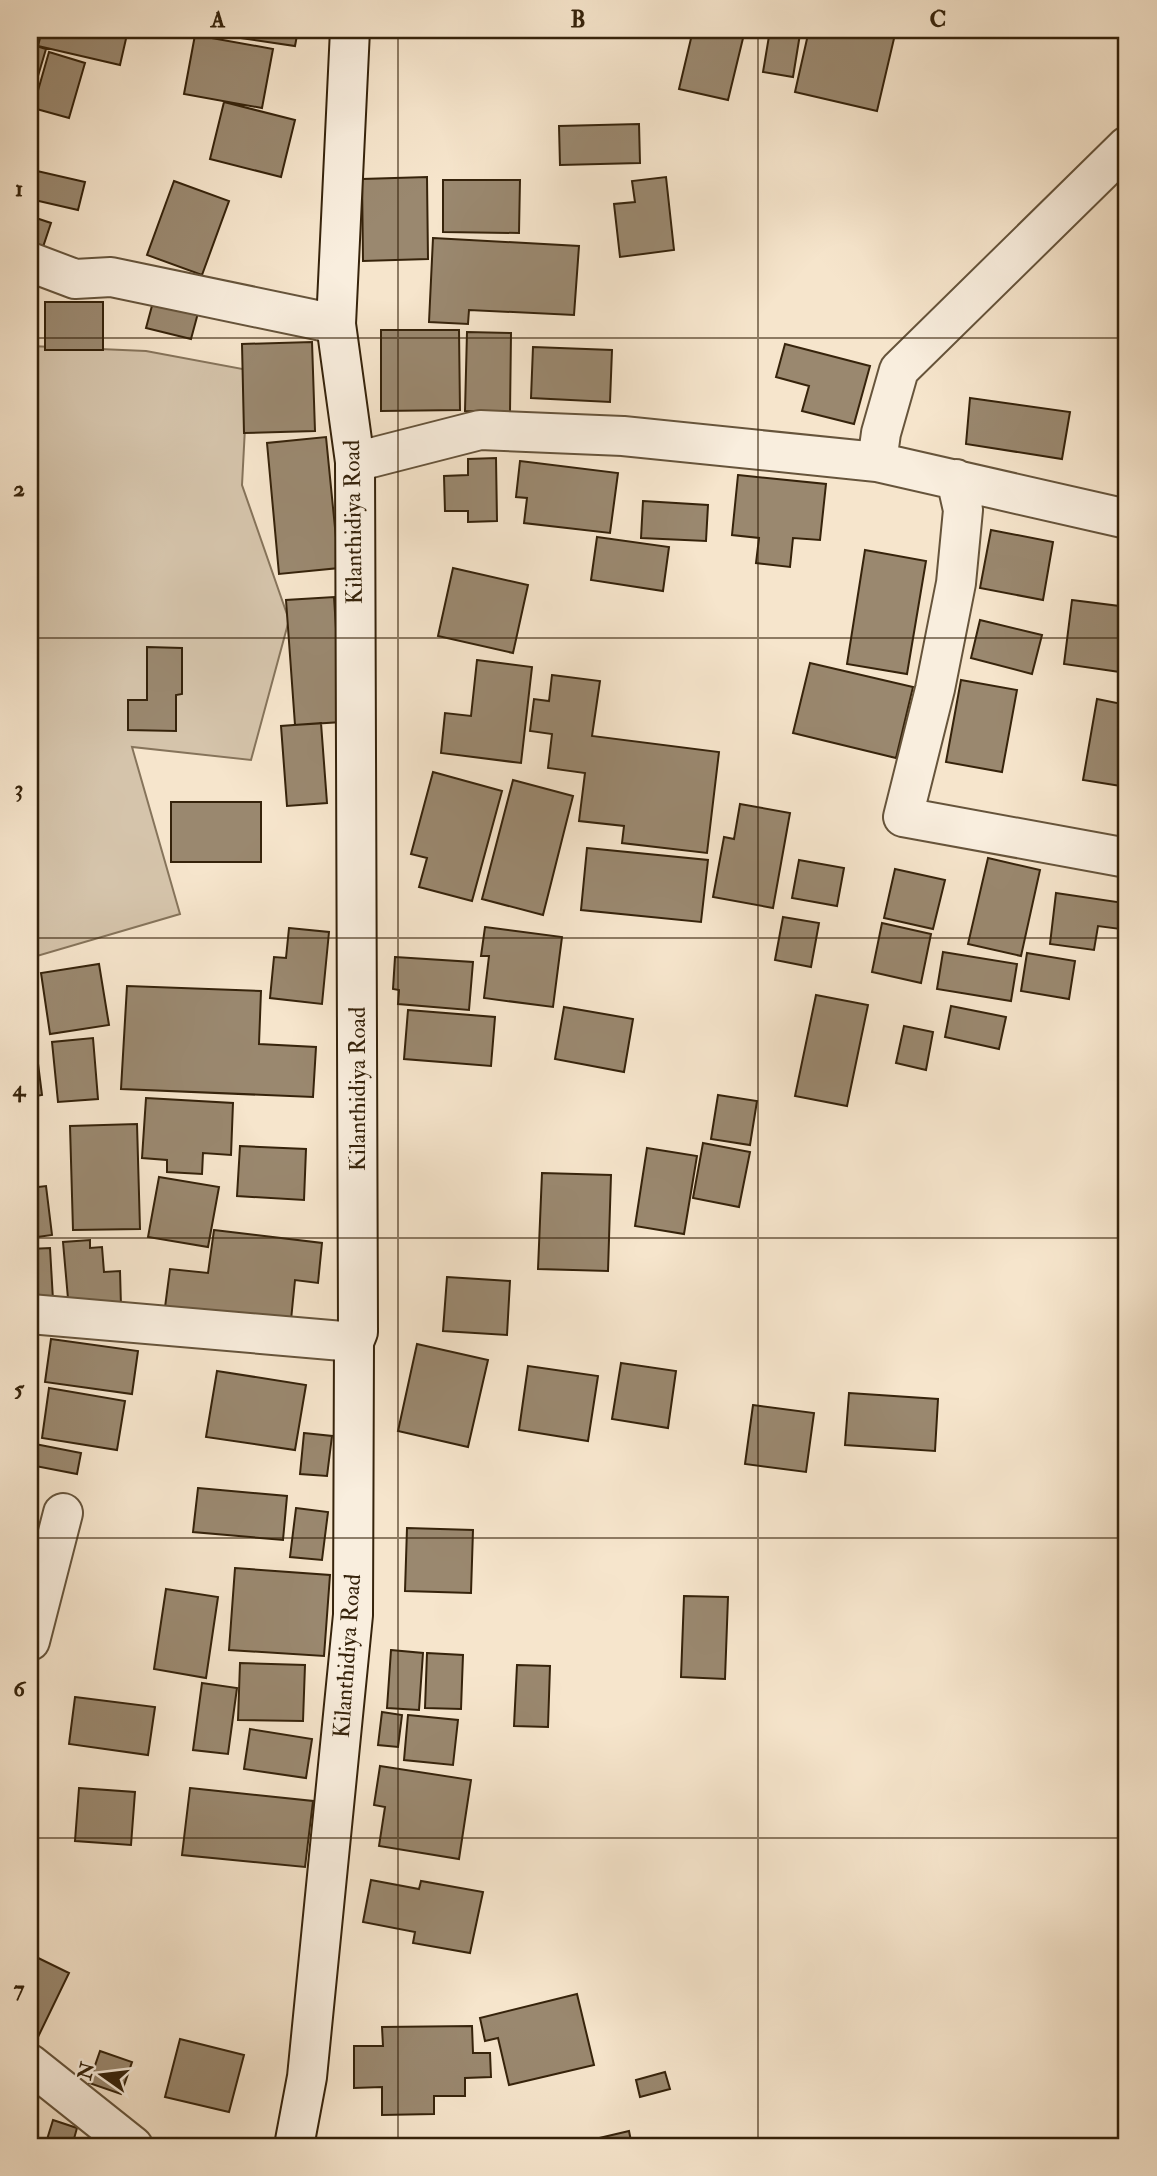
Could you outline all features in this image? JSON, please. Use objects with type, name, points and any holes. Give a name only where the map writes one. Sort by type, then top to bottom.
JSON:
[{"type":"street","name":"Kilanthidiya Road","points":[[294,2146],[307,2077],[353,1615],[354,1342],[358,1332],[355,462],[336,324],[350,30]]},
{"type":"street","points":[[877,462],[881,433],[899,370],[1127,146]]},
{"type":"street","points":[[30,262],[75,279],[111,277],[336,324]]},
{"type":"street","points":[[355,462],[480,430],[623,436],[877,462],[1127,519]]},
{"type":"street","points":[[956,479],[963,510],[956,583],[935,689],[903,817],[1127,858]]},
{"type":"street","points":[[30,1314],[354,1342]]},
{"type":"street","points":[[30,1640],[63,1513]]},
{"type":"street","points":[[30,2064],[133,2146]]},
{"type":"shaded area","points":[[30,346],[146,351],[248,370],[242,485],[289,620],[251,760],[132,747],[180,914],[37,956],[30,954]]},
{"type":"building","points":[[42,30],[128,30],[120,65],[38,46]]},
{"type":"building","points":[[234,30],[298,30],[295,46],[233,37]]},
{"type":"building","points":[[693,30],[745,30],[728,100],[679,89]]},
{"type":"building","points":[[770,30],[800,34],[793,77],[763,72]]},
{"type":"building","points":[[809,30],[896,30],[877,111],[795,92]]},
{"type":"building","points":[[195,35],[273,49],[262,108],[184,94]]},
{"type":"building","points":[[30,44],[46,49],[30,103]]},
{"type":"building","points":[[49,52],[85,63],[69,118],[33,108]]},
{"type":"building","points":[[224,102],[295,120],[281,177],[210,159]]},
{"type":"building","points":[[639,124],[640,163],[560,165],[559,126]]},
{"type":"building","points":[[37,171],[85,182],[78,210],[30,199]]},
{"type":"building","points":[[427,177],[428,259],[363,261],[362,179]]},
{"type":"building","points":[[666,177],[674,250],[620,257],[614,204],[635,202],[632,181]]},
{"type":"building","points":[[443,180],[520,180],[519,233],[443,232]]},
{"type":"building","points":[[174,181],[229,201],[202,275],[147,255]]},
{"type":"building","points":[[30,216],[51,223],[39,259],[30,256]]},
{"type":"building","points":[[433,238],[579,246],[574,315],[469,310],[468,324],[429,322]]},
{"type":"building","points":[[45,302],[103,302],[103,350],[45,350]]},
{"type":"building","points":[[153,302],[198,313],[191,339],[146,328]]},
{"type":"building","points":[[381,330],[459,330],[460,410],[381,411]]},
{"type":"building","points":[[467,332],[511,333],[510,412],[465,411]]},
{"type":"building","points":[[312,342],[315,431],[244,433],[242,344]]},
{"type":"building","points":[[785,344],[870,366],[854,424],[802,411],[809,386],[776,377]]},
{"type":"building","points":[[533,347],[612,350],[610,402],[531,398]]},
{"type":"building","points":[[970,398],[1070,412],[1062,459],[966,444]]},
{"type":"building","points":[[326,437],[339,568],[279,574],[267,443]]},
{"type":"building","points":[[496,458],[497,521],[468,522],[468,511],[445,511],[444,476],[468,475],[468,459]]},
{"type":"building","points":[[520,461],[618,473],[610,533],[524,523],[527,498],[516,497]]},
{"type":"building","points":[[738,475],[826,484],[820,540],[793,538],[790,567],[756,563],[759,538],[732,535]]},
{"type":"building","points":[[643,501],[708,505],[706,541],[641,538]]},
{"type":"building","points":[[991,530],[1053,542],[1043,600],[980,588]]},
{"type":"building","points":[[597,537],[669,547],[663,591],[591,580]]},
{"type":"building","points":[[865,550],[926,561],[907,674],[847,664]]},
{"type":"building","points":[[453,568],[528,585],[513,653],[438,636]]},
{"type":"building","points":[[334,597],[342,722],[295,725],[286,600]]},
{"type":"building","points":[[1072,600],[1127,607],[1127,673],[1064,664]]},
{"type":"building","points":[[980,620],[1042,635],[1032,674],[971,658]]},
{"type":"building","points":[[147,647],[182,648],[182,694],[176,695],[176,731],[128,730],[128,700],[147,700]]},
{"type":"building","points":[[477,660],[532,667],[521,763],[441,753],[445,713],[471,716]]},
{"type":"building","points":[[810,663],[913,687],[896,758],[793,733]]},
{"type":"building","points":[[552,675],[600,681],[592,736],[719,752],[707,853],[622,843],[624,826],[579,821],[585,773],[548,768],[552,734],[530,731],[534,699],[549,701]]},
{"type":"building","points":[[961,680],[1017,690],[1002,772],[946,762]]},
{"type":"building","points":[[1097,699],[1127,705],[1127,787],[1083,780]]},
{"type":"building","points":[[321,723],[327,803],[287,806],[281,726]]},
{"type":"building","points":[[433,772],[502,791],[472,901],[419,887],[427,858],[411,854]]},
{"type":"building","points":[[513,780],[573,796],[543,915],[482,899]]},
{"type":"building","points":[[171,802],[261,802],[261,862],[171,862]]},
{"type":"building","points":[[740,804],[790,813],[773,908],[713,897],[724,837],[734,839]]},
{"type":"building","points":[[587,848],[708,860],[701,922],[581,910]]},
{"type":"building","points":[[988,858],[1040,870],[1021,956],[968,944]]},
{"type":"building","points":[[799,860],[844,868],[837,906],[792,898]]},
{"type":"building","points":[[895,869],[945,880],[933,929],[884,918]]},
{"type":"building","points":[[1056,893],[1124,903],[1120,929],[1098,926],[1094,950],[1050,944]]},
{"type":"building","points":[[783,917],[819,923],[811,967],[775,960]]},
{"type":"building","points":[[882,923],[931,934],[921,983],[872,972]]},
{"type":"building","points":[[485,927],[562,937],[553,1007],[484,998],[489,956],[481,956]]},
{"type":"building","points":[[289,928],[329,932],[322,1004],[270,998],[274,957],[286,958]]},
{"type":"building","points":[[943,952],[1017,964],[1011,1001],[937,989]]},
{"type":"building","points":[[1027,953],[1075,961],[1069,999],[1021,991]]},
{"type":"building","points":[[1127,955],[1127,987],[1123,986]]},
{"type":"building","points":[[395,957],[473,962],[469,1010],[398,1004],[399,990],[393,989]]},
{"type":"building","points":[[99,964],[109,1025],[50,1034],[41,973]]},
{"type":"building","points":[[127,986],[261,991],[259,1044],[316,1047],[313,1097],[121,1089]]},
{"type":"building","points":[[816,995],[868,1005],[847,1106],[795,1096]]},
{"type":"building","points":[[951,1006],[1006,1017],[999,1049],[945,1037]]},
{"type":"building","points":[[564,1007],[633,1019],[624,1072],[555,1059]]},
{"type":"building","points":[[408,1010],[495,1017],[491,1066],[404,1059]]},
{"type":"building","points":[[904,1026],[933,1032],[926,1070],[896,1063]]},
{"type":"building","points":[[93,1038],[98,1099],[58,1102],[52,1042]]},
{"type":"building","points":[[36,1048],[42,1095],[30,1097],[30,1049]]},
{"type":"building","points":[[718,1095],[757,1101],[750,1145],[711,1139]]},
{"type":"building","points":[[146,1098],[233,1103],[231,1155],[203,1153],[202,1174],[167,1172],[167,1160],[142,1158]]},
{"type":"building","points":[[30,1110],[33,1152],[30,1152]]},
{"type":"building","points":[[137,1124],[140,1229],[73,1230],[70,1126]]},
{"type":"building","points":[[703,1143],[750,1152],[739,1207],[693,1198]]},
{"type":"building","points":[[240,1146],[306,1149],[304,1200],[237,1196]]},
{"type":"building","points":[[647,1148],[697,1156],[684,1234],[635,1226]]},
{"type":"building","points":[[542,1173],[611,1175],[608,1271],[538,1269]]},
{"type":"building","points":[[159,1177],[219,1187],[208,1247],[148,1237]]},
{"type":"building","points":[[46,1186],[52,1235],[30,1238],[30,1188]]},
{"type":"building","points":[[214,1230],[322,1243],[318,1283],[295,1280],[290,1330],[164,1315],[170,1269],[208,1273]]},
{"type":"building","points":[[90,1240],[90,1248],[102,1247],[104,1272],[120,1271],[121,1306],[69,1310],[63,1242]]},
{"type":"building","points":[[50,1248],[53,1300],[30,1301],[30,1249]]},
{"type":"building","points":[[447,1277],[510,1281],[507,1335],[443,1331]]},
{"type":"building","points":[[51,1339],[138,1351],[132,1394],[45,1382]]},
{"type":"building","points":[[417,1344],[488,1360],[468,1447],[398,1431]]},
{"type":"building","points":[[621,1363],[676,1371],[668,1428],[612,1419]]},
{"type":"building","points":[[528,1366],[598,1376],[588,1441],[519,1430]]},
{"type":"building","points":[[217,1371],[306,1385],[295,1450],[206,1437]]},
{"type":"building","points":[[49,1388],[125,1401],[117,1450],[42,1438]]},
{"type":"building","points":[[849,1393],[938,1399],[935,1451],[845,1445]]},
{"type":"building","points":[[753,1405],[814,1413],[806,1472],[745,1464]]},
{"type":"building","points":[[304,1433],[332,1436],[327,1476],[300,1474]]},
{"type":"building","points":[[30,1443],[81,1453],[77,1474],[30,1465]]},
{"type":"building","points":[[198,1488],[287,1496],[283,1540],[193,1532]]},
{"type":"building","points":[[296,1508],[328,1512],[322,1560],[290,1557]]},
{"type":"building","points":[[407,1528],[473,1530],[471,1593],[405,1591]]},
{"type":"building","points":[[235,1568],[330,1575],[324,1656],[229,1650]]},
{"type":"building","points":[[166,1589],[218,1597],[206,1678],[154,1669]]},
{"type":"building","points":[[684,1596],[728,1597],[725,1679],[681,1677]]},
{"type":"building","points":[[391,1650],[423,1653],[419,1710],[387,1708]]},
{"type":"building","points":[[427,1653],[463,1655],[461,1709],[425,1708]]},
{"type":"building","points":[[240,1663],[305,1665],[303,1721],[238,1720]]},
{"type":"building","points":[[517,1665],[550,1666],[548,1727],[514,1726]]},
{"type":"building","points":[[202,1683],[237,1688],[228,1754],[193,1750]]},
{"type":"building","points":[[75,1697],[155,1707],[148,1755],[69,1744]]},
{"type":"building","points":[[382,1712],[402,1715],[398,1747],[378,1745]]},
{"type":"building","points":[[408,1715],[458,1720],[453,1765],[404,1760]]},
{"type":"building","points":[[250,1729],[312,1739],[306,1778],[244,1769]]},
{"type":"building","points":[[380,1766],[471,1780],[459,1859],[379,1846],[385,1807],[374,1805]]},
{"type":"building","points":[[79,1788],[135,1792],[131,1845],[75,1841]]},
{"type":"building","points":[[190,1788],[313,1801],[305,1867],[182,1855]]},
{"type":"building","points":[[371,1880],[419,1889],[421,1881],[483,1892],[470,1953],[413,1943],[415,1932],[363,1922]]},
{"type":"building","points":[[30,1954],[69,1973],[37,2039],[30,2035]]},
{"type":"building","points":[[577,1994],[594,2065],[509,2085],[498,2038],[485,2041],[480,2018]]},
{"type":"building","points":[[472,2026],[473,2053],[490,2053],[491,2077],[465,2078],[465,2096],[434,2096],[434,2114],[382,2115],[382,2087],[354,2088],[354,2046],[383,2046],[382,2027]]},
{"type":"building","points":[[180,2039],[244,2055],[229,2112],[165,2097]]},
{"type":"building","points":[[100,2051],[132,2062],[121,2094],[89,2083]]},
{"type":"building","points":[[665,2072],[670,2089],[640,2097],[636,2080]]},
{"type":"building","points":[[53,2120],[77,2128],[72,2146],[45,2146]]},
{"type":"building","points":[[629,2131],[632,2146],[579,2146],[578,2143]]}]
